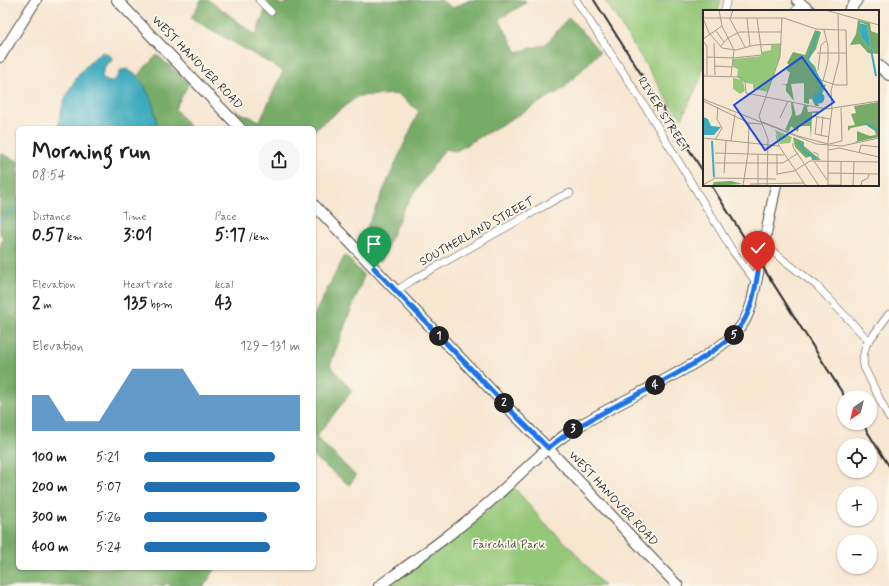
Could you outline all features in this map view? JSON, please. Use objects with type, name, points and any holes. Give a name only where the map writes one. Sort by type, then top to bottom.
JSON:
[{"type":"street","points":[[0,57],[36,0]]},
{"type":"street","name":"WEST HANOVER ROAD","points":[[117,0],[238,126]]},
{"type":"street","points":[[259,0],[271,12]]},
{"type":"street","name":"RIVER STREET","points":[[576,0],[648,111],[732,250],[756,282]]},
{"type":"street","points":[[724,10],[727,0]]},
{"type":"street","points":[[850,10],[857,0]]},
{"type":"street","points":[[798,5],[808,10]]},
{"type":"street","points":[[879,67],[889,75]]},
{"type":"street","points":[[379,586],[468,520],[548,448],[579,425],[680,372],[728,340],[737,332],[747,317],[756,282],[776,186]]},
{"type":"street","name":"SOUTHERLAND STREET","points":[[396,291],[411,281],[560,197],[570,194]]},
{"type":"street","name":"WEST HANOVER ROAD","points":[[316,207],[548,448],[600,505],[678,586]]},
{"type":"street","points":[[764,245],[816,285],[869,341]]},
{"type":"street","points":[[889,314],[869,341],[864,352],[864,367],[889,418]]},
{"type":"green space","points":[[201,0],[209,0],[256,35],[269,0],[284,5],[288,0],[440,0],[453,8],[470,0],[525,0],[526,3],[499,19],[517,52],[546,44],[569,17],[600,52],[563,89],[456,151],[445,149],[405,206],[380,262],[359,245],[419,111],[398,94],[358,96],[316,128],[316,126],[250,126],[234,110],[260,121],[283,71],[191,18]]},
{"type":"green space","points":[[605,0],[721,0],[718,10],[703,10],[703,69],[700,80],[682,118],[673,108]]},
{"type":"green space","points":[[157,55],[189,83],[175,109],[189,126],[156,126],[154,107],[137,76]]},
{"type":"green space","points":[[2,154],[16,160],[16,570],[215,570],[204,586],[171,586],[166,583],[164,586],[0,586],[0,248],[3,238],[0,233],[0,156]]},
{"type":"green space","points":[[345,255],[364,276],[330,365],[352,391],[316,437],[316,311]]},
{"type":"green space","points":[[316,437],[356,476],[349,485],[316,459]]},
{"type":"green space","name":"Fairchild Park","points":[[514,487],[544,523],[571,548],[604,586],[385,586],[495,504]]},
{"type":"water","points":[[102,52],[109,54],[113,60],[106,65],[102,74],[103,79],[109,82],[116,79],[121,70],[126,69],[137,76],[145,87],[151,100],[154,108],[156,126],[58,126],[63,106],[72,86],[85,67]]},
{"type":"waterway","points":[[0,221],[16,208]]},
{"type":"railway","points":[[594,0],[703,171]]},
{"type":"railway","points":[[712,186],[841,390]]},
{"type":"railway","points":[[866,430],[889,466]]},
{"type":"route","points":[[374,268],[548,448],[579,425],[680,372],[728,340],[737,332],[747,317],[752,302],[758,272]]}]
